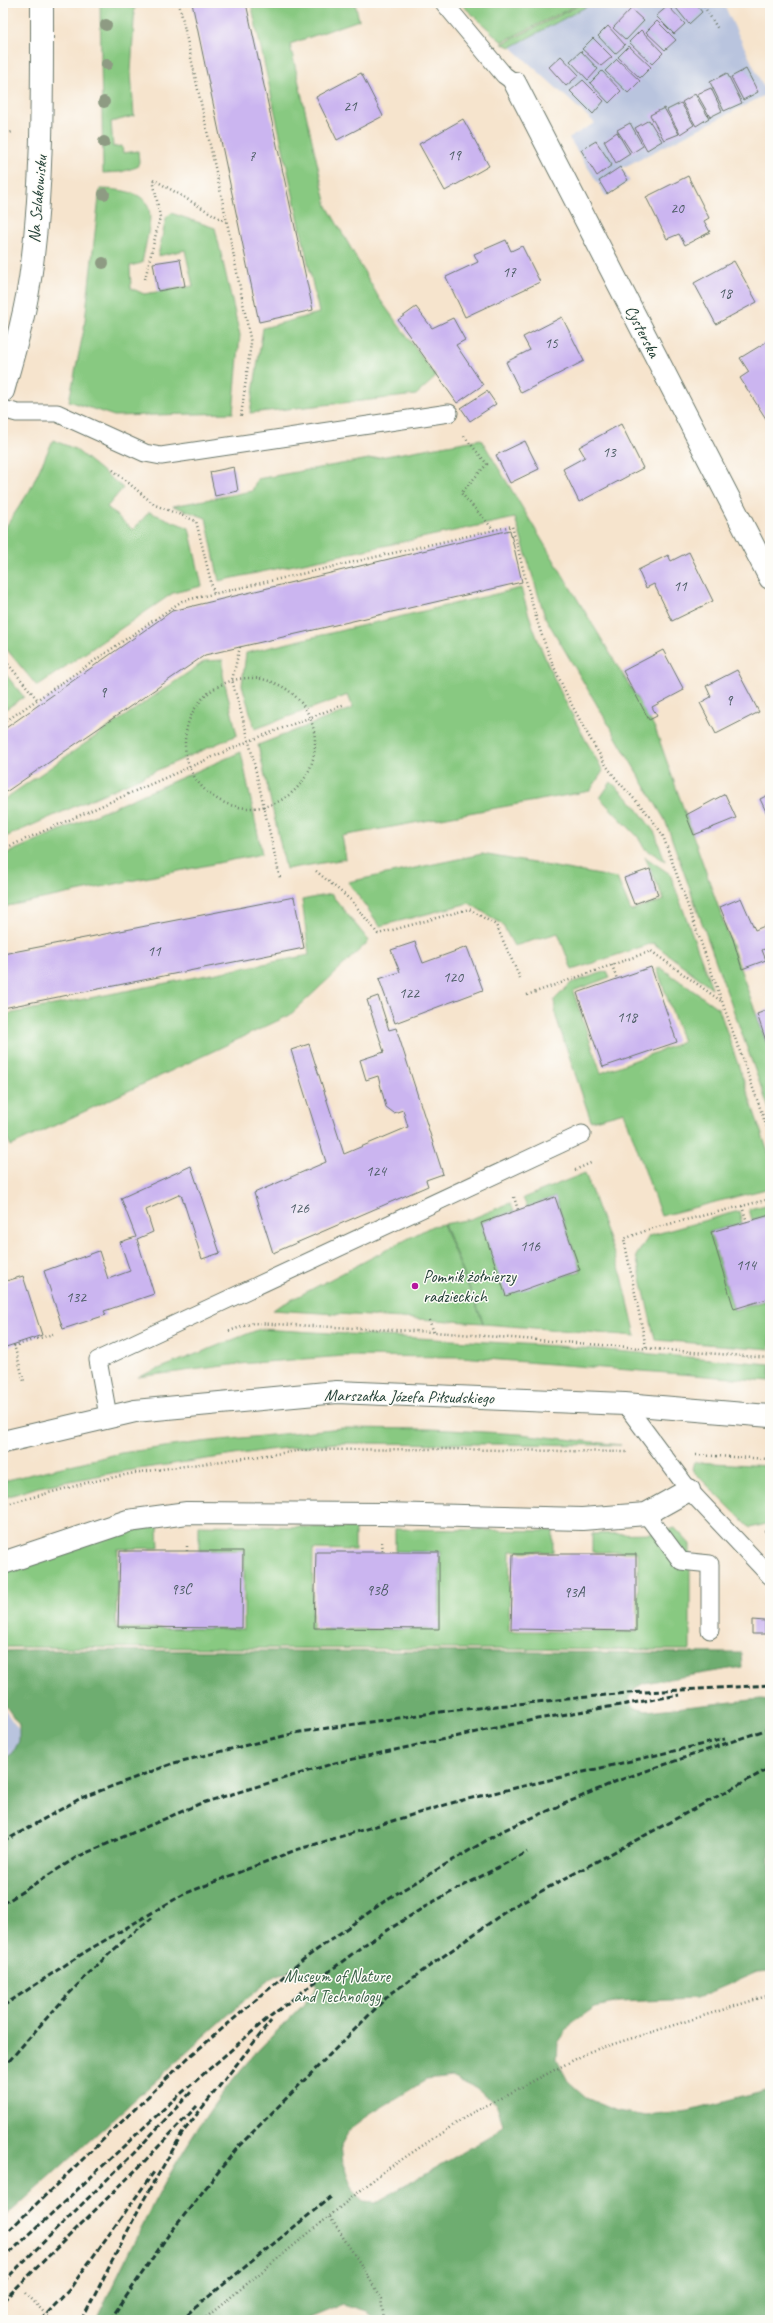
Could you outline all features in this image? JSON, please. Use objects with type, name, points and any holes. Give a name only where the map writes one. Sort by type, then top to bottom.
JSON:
[{"type":"street","name":"Na Szlakowisku","points":[[3,392],[21,326],[32,265],[43,125],[42,3]]},
{"type":"street","name":"Cysterska","points":[[515,83],[770,578]]},
{"type":"street","name":"Marszałka Józefa Piłsudskiego","points":[[3,1442],[108,1416],[134,1412],[337,1392],[625,1404],[770,1416]]},
{"type":"street","points":[[3,1563],[128,1521],[187,1513],[382,1514],[582,1519],[646,1514],[689,1490]]},
{"type":"lane","points":[[444,3],[504,75],[515,83]]},
{"type":"lane","points":[[3,409],[17,413],[57,413],[145,453],[161,456],[449,413]]},
{"type":"lane","points":[[108,1416],[98,1360],[582,1134]]},
{"type":"lane","points":[[625,1404],[689,1490],[770,1576]]},
{"type":"lane","points":[[646,1514],[681,1561],[710,1564],[710,1630]]},
{"type":"path","points":[[179,3],[227,222],[251,343],[242,406]]},
{"type":"path","points":[[702,3],[718,29]]},
{"type":"path","points":[[3,135],[12,132]]},
{"type":"path","points":[[145,279],[160,217],[153,179],[227,222]]},
{"type":"path","points":[[464,436],[487,464],[461,493],[494,530]]},
{"type":"path","points":[[155,505],[196,521],[214,594]]},
{"type":"path","points":[[3,723],[182,600],[229,591],[512,526],[536,618],[555,667],[570,699],[607,766],[656,823],[663,836],[770,1136]]},
{"type":"path","points":[[229,591],[231,597]]},
{"type":"path","points":[[240,646],[232,680],[249,741],[280,878]]},
{"type":"path","points":[[3,658],[37,699]]},
{"type":"path","points":[[250,678],[269,680],[286,689],[300,701],[310,717],[315,736],[314,756],[308,774],[296,789],[281,801],[263,808],[240,808],[219,801],[201,787],[189,769],[184,747],[186,725],[196,705],[212,690],[232,680],[250,678]]},
{"type":"path","points":[[3,849],[189,769],[249,741],[345,704]]},
{"type":"path","points":[[316,871],[352,901],[378,934],[469,909],[496,925],[520,978]]},
{"type":"path","points":[[527,995],[651,951],[722,1002]]},
{"type":"path","points":[[612,965],[617,979]]},
{"type":"path","points":[[572,1171],[593,1162]]},
{"type":"path","points":[[514,1197],[518,1210]]},
{"type":"path","points":[[646,1347],[624,1239],[653,1228],[770,1199]]},
{"type":"path","points":[[742,1206],[747,1222]]},
{"type":"path","points":[[429,1320],[434,1332]]},
{"type":"path","points":[[224,1333],[253,1323],[434,1332],[646,1347],[770,1358]]},
{"type":"path","points":[[24,1381],[14,1346],[53,1334]]},
{"type":"path","points":[[3,1505],[90,1482],[140,1472],[305,1450],[442,1449],[660,1452],[770,1459]]},
{"type":"path","points":[[203,2320],[384,2172],[470,2114],[591,2051],[770,1995]]},
{"type":"path","points":[[330,2217],[365,2271],[381,2299],[384,2320]]},
{"type":"path","points":[[26,2293],[51,2320]]},
{"type":"shaded area","points":[[593,3],[723,3],[767,94],[622,168],[630,181],[606,196],[569,138],[595,123],[511,47]]},
{"type":"shaded area","points":[[3,1708],[32,1748],[3,1768]]},
{"type":"green space","points":[[3,3],[7,3],[3,214]]},
{"type":"green space","points":[[100,3],[135,3],[131,72],[134,116],[111,122],[113,147],[122,146],[123,153],[138,151],[139,162],[137,167],[121,172],[103,173]]},
{"type":"green space","points":[[251,3],[355,3],[359,20],[290,44],[327,206],[379,298],[436,377],[416,395],[250,413],[263,328],[319,313]]},
{"type":"green space","points":[[460,3],[581,3],[502,42]]},
{"type":"green space","points":[[584,3],[593,3],[511,47],[502,44]]},
{"type":"green space","points":[[100,189],[121,190],[135,194],[144,200],[149,208],[150,219],[142,263],[130,266],[131,288],[144,294],[193,286],[185,250],[158,256],[166,218],[171,213],[215,228],[240,335],[233,413],[114,416],[69,401],[84,329]]},
{"type":"green space","points":[[481,439],[655,728],[770,1053],[770,1112],[665,820],[545,617],[515,518],[219,581],[206,518],[173,506],[252,491],[257,479]]},
{"type":"green space","points":[[53,440],[75,449],[123,488],[107,507],[133,530],[149,512],[189,528],[202,586],[173,593],[37,686],[3,645],[3,531],[30,490]]},
{"type":"green space","points":[[521,588],[536,636],[556,682],[603,771],[590,791],[342,836],[346,859],[286,869],[258,745],[353,708],[348,695],[255,729],[242,685],[246,653]]},
{"type":"green space","points":[[223,660],[223,675],[237,735],[3,838],[3,800],[205,661]]},
{"type":"green space","points":[[3,671],[24,697],[3,711]]},
{"type":"green space","points":[[241,752],[262,854],[3,907],[3,855]]},
{"type":"green space","points":[[611,782],[633,803],[655,833],[665,861],[644,848],[638,837],[600,798]]},
{"type":"green space","points":[[482,854],[617,878],[631,911],[664,900],[645,857],[670,874],[712,988],[653,943],[572,970],[558,933],[514,946],[502,924],[469,903],[380,926],[348,882]]},
{"type":"green space","points":[[331,894],[369,941],[290,1015],[11,1146],[3,1129],[3,1015],[309,955],[302,900]]},
{"type":"green space","points":[[660,967],[719,1009],[770,1158],[770,1188],[661,1216],[624,1112],[591,1121],[556,1017],[554,1000],[571,983],[607,971],[610,977],[573,991],[601,1073],[683,1042],[657,969]]},
{"type":"green space","points":[[585,1173],[622,1276],[636,1336],[484,1324],[444,1224],[471,1219],[510,1203],[514,1211],[481,1223],[506,1293],[581,1271],[555,1197],[527,1207],[523,1198]]},
{"type":"green space","points":[[770,1204],[770,1215],[752,1220],[749,1209]]},
{"type":"green space","points":[[739,1211],[742,1223],[710,1232],[734,1310],[770,1299],[770,1349],[655,1340],[636,1256],[649,1236]]},
{"type":"green space","points":[[443,1224],[483,1323],[272,1310],[432,1226]]},
{"type":"green space","points":[[260,1329],[557,1346],[770,1364],[770,1381],[461,1357],[344,1356],[239,1364],[138,1377]]},
{"type":"green space","points":[[342,1428],[431,1429],[520,1434],[621,1445],[337,1443],[268,1450],[118,1472],[38,1487],[3,1498],[3,1481],[121,1453],[201,1442]]},
{"type":"green space","points":[[694,1462],[770,1466],[770,1523],[750,1528],[692,1470]]},
{"type":"green space","points":[[199,1525],[355,1528],[355,1550],[313,1549],[312,1630],[439,1629],[440,1552],[395,1551],[395,1529],[553,1531],[553,1552],[510,1551],[509,1631],[638,1632],[638,1552],[592,1552],[592,1534],[654,1533],[675,1528],[690,1544],[690,1650],[3,1647],[3,1553],[158,1526],[159,1548],[118,1549],[116,1628],[244,1629],[244,1550],[199,1550]]},
{"type":"green space","name":"Museum of Nature and Technology","points":[[3,1651],[741,1653],[742,1667],[644,1683],[637,1687],[629,1699],[634,1708],[646,1711],[761,1699],[770,1700],[770,1971],[757,1972],[695,1999],[619,2002],[595,2007],[572,2023],[558,2043],[557,2060],[569,2083],[586,2098],[617,2111],[647,2116],[689,2111],[770,2090],[770,2320],[375,2320],[367,2311],[344,2304],[305,2320],[96,2320],[153,2204],[202,2122],[243,2067],[307,2001],[317,1986],[314,1979],[302,1969],[276,1975],[237,2007],[3,2219],[3,1760],[13,1753],[19,1741],[19,1725],[3,1702]],"holes":[[[452,2077],[475,2088],[496,2104],[503,2124],[491,2136],[375,2203],[363,2202],[354,2192],[343,2164],[341,2144],[349,2130],[369,2115],[426,2080]]]},
{"type":"building","points":[[192,3],[246,3],[313,310],[259,322]]},
{"type":"building","points":[[672,3],[695,3],[702,12],[689,24]]},
{"type":"building","points":[[668,6],[685,24],[674,34],[656,16]]},
{"type":"building","points":[[631,9],[644,21],[626,40],[613,28]]},
{"type":"building","points":[[657,21],[676,40],[665,50],[646,32]]},
{"type":"building","points":[[608,26],[625,45],[615,54],[598,36]]},
{"type":"building","points":[[641,30],[663,53],[652,64],[629,42]]},
{"type":"building","points":[[593,38],[612,57],[601,66],[582,49]]},
{"type":"building","points":[[629,46],[651,67],[640,78],[618,57]]},
{"type":"building","points":[[581,51],[598,69],[588,80],[570,61]]},
{"type":"building","points":[[561,56],[579,75],[566,86],[549,67]]},
{"type":"building","points":[[617,59],[640,81],[628,93],[605,71]]},
{"type":"building","points":[[746,69],[758,92],[743,100],[731,77]]},
{"type":"building","points":[[602,71],[621,91],[609,103],[590,83]]},
{"type":"building","points":[[361,73],[383,116],[337,140],[316,97]]},
{"type":"building","points":[[727,73],[742,103],[724,111],[710,82]]},
{"type":"building","points":[[583,80],[604,101],[593,114],[570,91]]},
{"type":"building","points":[[711,88],[722,111],[710,117],[697,94]]},
{"type":"building","points":[[695,94],[709,118],[696,126],[682,102]]},
{"type":"building","points":[[681,103],[694,125],[680,134],[667,110]]},
{"type":"building","points":[[664,108],[679,134],[664,140],[650,115]]},
{"type":"building","points":[[463,119],[489,166],[445,191],[419,144]]},
{"type":"building","points":[[649,120],[662,141],[647,150],[635,128]]},
{"type":"building","points":[[630,123],[643,146],[632,153],[617,130]]},
{"type":"building","points":[[617,132],[630,154],[616,163],[604,141]]},
{"type":"building","points":[[596,141],[612,165],[597,176],[581,150]]},
{"type":"building","points":[[620,167],[628,180],[607,194],[599,181]]},
{"type":"building","points":[[688,176],[709,218],[704,221],[710,232],[685,245],[679,234],[667,239],[646,197]]},
{"type":"building","points":[[506,240],[511,251],[522,246],[540,282],[465,317],[446,277],[478,262],[474,254]]},
{"type":"building","points":[[180,259],[185,286],[158,291],[153,263]]},
{"type":"building","points":[[734,261],[757,302],[716,324],[694,283]]},
{"type":"building","points":[[416,307],[432,328],[453,318],[465,340],[456,345],[483,385],[457,403],[398,320]]},
{"type":"building","points":[[562,317],[584,361],[521,393],[506,362],[530,350],[523,337]]},
{"type":"building","points":[[768,341],[770,345],[770,425],[740,378],[749,372],[740,358]]},
{"type":"building","points":[[487,391],[496,404],[470,421],[461,408]]},
{"type":"building","points":[[621,424],[643,468],[579,502],[563,469],[585,457],[579,447]]},
{"type":"building","points":[[525,441],[539,469],[510,483],[496,455]]},
{"type":"building","points":[[234,467],[238,491],[215,496],[210,472]]},
{"type":"building","points":[[510,530],[522,582],[205,655],[3,794],[3,730],[172,611]]},
{"type":"building","points":[[689,552],[713,601],[672,621],[654,584],[646,588],[638,570],[668,555],[671,561]]},
{"type":"building","points":[[663,650],[684,690],[652,707],[657,716],[649,720],[623,671]]},
{"type":"building","points":[[737,670],[759,712],[716,734],[700,703],[711,697],[706,686]]},
{"type":"building","points":[[725,794],[736,818],[694,835],[686,815]]},
{"type":"building","points":[[770,794],[770,820],[760,799]]},
{"type":"building","points":[[650,869],[658,895],[634,904],[624,878]]},
{"type":"building","points":[[294,897],[304,948],[3,1008],[3,954]]},
{"type":"building","points":[[741,898],[755,930],[767,925],[770,933],[770,947],[762,950],[766,960],[742,969],[733,939],[720,907]]},
{"type":"building","points":[[415,942],[423,963],[467,947],[483,990],[395,1023],[379,979],[400,972],[391,950]]},
{"type":"building","points":[[651,967],[677,1042],[603,1067],[577,993]]},
{"type":"building","points":[[378,996],[389,1030],[396,1028],[443,1174],[426,1180],[428,1186],[273,1253],[254,1193],[326,1162],[291,1050],[309,1044],[344,1154],[408,1127],[403,1110],[394,1113],[386,1107],[378,1076],[366,1080],[360,1060],[384,1052],[367,1000]]},
{"type":"building","points":[[770,1009],[770,1053],[757,1014]]},
{"type":"building","points":[[191,1166],[220,1253],[202,1259],[181,1194],[146,1210],[153,1232],[137,1239],[154,1294],[104,1311],[106,1315],[63,1329],[44,1271],[99,1251],[108,1279],[130,1271],[120,1242],[136,1237],[121,1198]]},
{"type":"building","points":[[555,1197],[580,1270],[506,1296],[481,1223]]},
{"type":"building","points":[[770,1215],[770,1298],[734,1309],[711,1232]]},
{"type":"building","points":[[23,1276],[42,1335],[3,1348],[3,1282]]},
{"type":"building","points":[[120,1551],[243,1551],[242,1628],[118,1627]]},
{"type":"building","points":[[316,1552],[439,1552],[439,1629],[314,1628]]},
{"type":"building","points":[[513,1554],[636,1554],[636,1631],[511,1629]]},
{"type":"building","points":[[752,1620],[765,1621],[765,1634],[752,1634]]},
{"type":"railway","points":[[3,1842],[81,1798],[174,1763],[300,1732],[447,1711],[627,1693],[770,1685]]},
{"type":"railway","points":[[3,1904],[77,1857],[199,1804],[335,1763],[537,1719],[680,1695]]},
{"type":"railway","points":[[3,2236],[188,2058],[304,1959],[389,1898],[504,1830],[617,1781],[768,1729]]},
{"type":"railway","points":[[3,2006],[85,1952],[184,1894],[293,1851],[455,1802],[725,1739]]},
{"type":"railway","points":[[110,2320],[167,2237],[238,2147],[389,1995],[512,1907],[770,1768]]},
{"type":"railway","points":[[3,2259],[169,2104],[268,2018],[364,1945],[431,1903],[527,1852]]},
{"type":"railway","points":[[3,2068],[92,1970],[152,1918]]},
{"type":"railway","points":[[82,2320],[143,2201],[183,2132],[271,2021]]},
{"type":"railway","points":[[3,2282],[134,2153],[193,2090]]},
{"type":"railway","points":[[3,2301],[142,2164],[197,2106]]},
{"type":"railway","points":[[41,2320],[69,2290],[154,2172]]},
{"type":"railway","points":[[180,2320],[332,2196]]},
{"type":"place","name":"Pomnik żołnierzy radzieckich","points":[[415,1286]]}]
